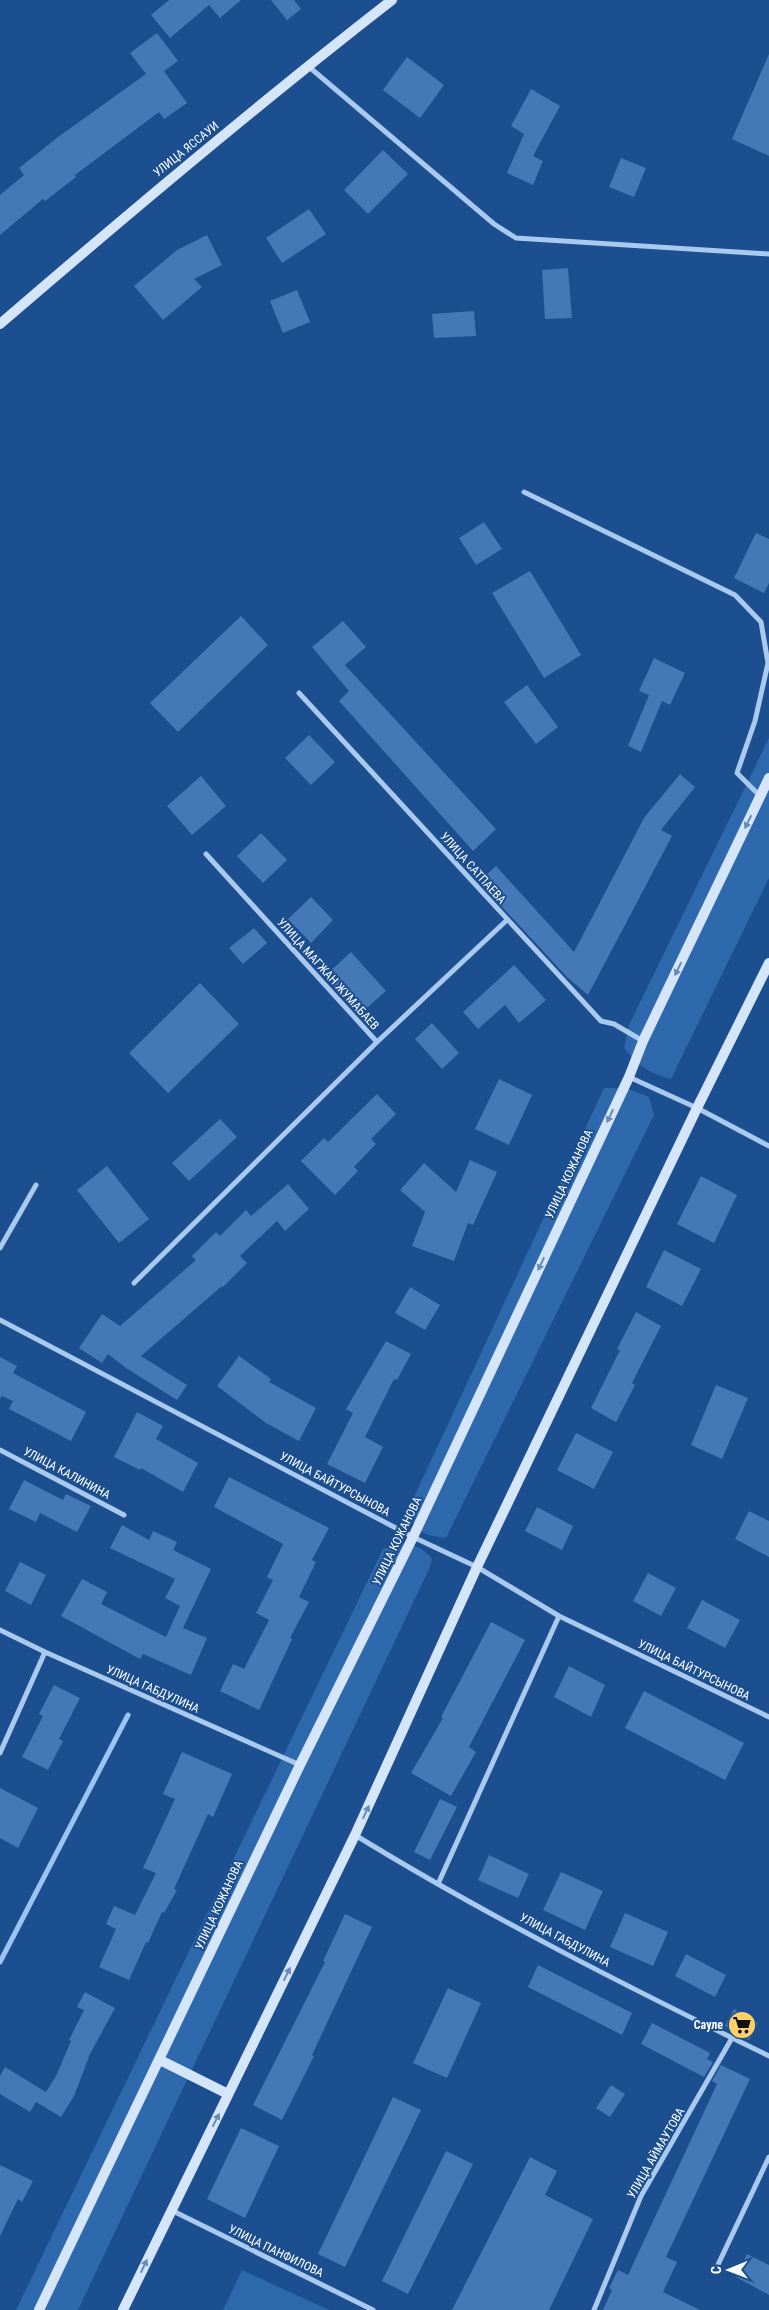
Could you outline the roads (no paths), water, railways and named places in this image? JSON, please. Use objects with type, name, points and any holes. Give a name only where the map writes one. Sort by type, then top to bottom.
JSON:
[{"type":"street","name":"УЛИЦА ЯССАУИ","points":[[0,324],[145,199],[308,65],[392,0]]},
{"type":"street","points":[[308,65],[494,224],[516,238],[769,254]]},
{"type":"street","points":[[524,492],[735,595],[761,622],[768,663],[755,721],[737,773],[760,797]]},
{"type":"street","name":"УЛИЦА САТПАЕВА","points":[[299,693],[601,1020],[614,1024],[644,1041]]},
{"type":"street","name":"УЛИЦА КОЖАНОВА","points":[[38,2310],[160,2060],[300,1765],[413,1537],[769,778]]},
{"type":"street","name":"УЛИЦА МАГЖАН ЖУМАБАЕВ","points":[[206,854],[377,1042],[507,920]]},
{"type":"street","points":[[123,2310],[355,1835],[477,1568],[697,1108],[769,963]]},
{"type":"street","points":[[134,1283],[377,1042]]},
{"type":"street","points":[[629,1077],[697,1108],[769,1146]]},
{"type":"street","points":[[0,1248],[36,1185]]},
{"type":"street","name":"УЛИЦА БАЙТУРСЫНОВА","points":[[0,1320],[413,1537],[477,1568],[558,1616],[769,1717]]},
{"type":"street","name":"УЛИЦА КАЛИНИНА","points":[[0,1450],[124,1515]]},
{"type":"street","points":[[438,1884],[558,1616]]},
{"type":"street","name":"УЛИЦА ГАБДУЛИНА","points":[[0,1630],[45,1652],[300,1765]]},
{"type":"street","points":[[0,1753],[45,1652]]},
{"type":"street","name":"УЛИЦА ГАБДУЛИНА","points":[[355,1835],[438,1884],[769,2056]]},
{"type":"street","name":"УЛИЦА АЙМАУТОВА","points":[[594,2310],[641,2196],[732,2038]]},
{"type":"street","points":[[160,2060],[228,2094]]},
{"type":"street","points":[[715,2271],[769,2157]]},
{"type":"street","name":"УЛИЦА ПАНФИЛОВА","points":[[171,2210],[373,2310]]},
{"type":"waterway","points":[[0,1962],[128,1715]]},
{"type":"place","name":"Сауле","points":[[742,2025]]}]
